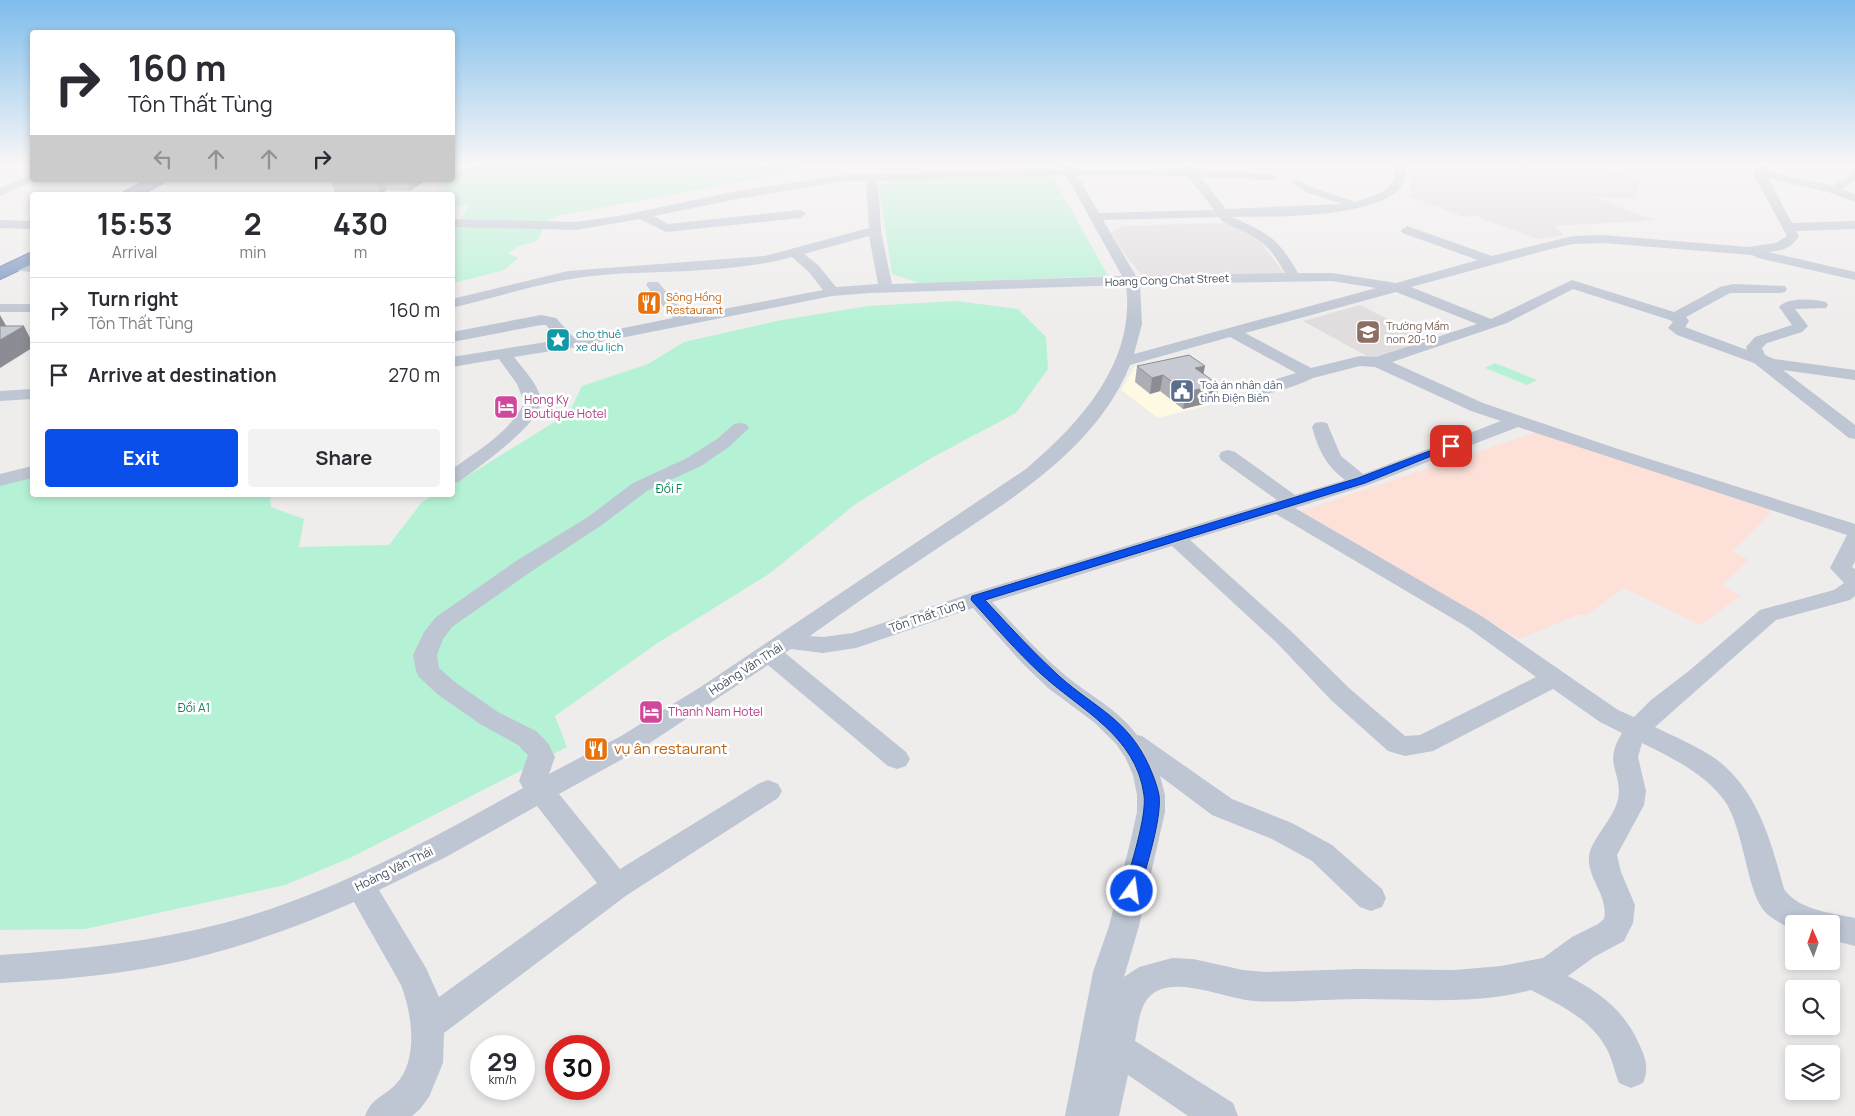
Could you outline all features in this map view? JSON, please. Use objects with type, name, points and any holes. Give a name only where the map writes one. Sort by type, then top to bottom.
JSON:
[{"type":"highway","points":[[3,267],[30,247]]},
{"type":"highway","points":[[3,267],[30,258]]},
{"type":"street","points":[[455,224],[575,226],[629,217]]},
{"type":"street","points":[[646,217],[666,228],[771,217]]},
{"type":"street","points":[[874,217],[875,231],[886,288]]},
{"type":"street","points":[[1094,217],[1132,281]]},
{"type":"street","points":[[1096,220],[1196,217]]},
{"type":"street","points":[[1226,217],[1265,237],[1282,256],[1293,276]]},
{"type":"street","points":[[1784,217],[1788,227],[1855,225]]},
{"type":"street","points":[[0,224],[30,225]]},
{"type":"street","points":[[1834,226],[1855,236]]},
{"type":"street","name":"Hoang Cong Chat Street","points":[[455,361],[570,343],[832,292],[886,288],[1293,276],[1332,277],[1397,287],[1549,245],[1587,239],[1748,250],[1779,247],[1789,242],[1793,236],[1788,227]]},
{"type":"street","points":[[1407,230],[1492,261]]},
{"type":"street","points":[[455,303],[568,275],[766,260],[875,231]]},
{"type":"street","points":[[1748,250],[1775,259],[1855,276]]},
{"type":"street","points":[[794,252],[813,268],[832,292]]},
{"type":"street","points":[[3,267],[30,268]]},
{"type":"street","name":"Hoàng Văn Thái","points":[[0,969],[78,965],[163,952],[258,926],[360,885],[488,822],[630,744],[780,647],[856,593],[1010,490],[1057,453],[1077,432],[1101,401],[1123,362],[1134,324],[1135,305],[1132,281]]},
{"type":"street","points":[[1260,390],[1300,378],[1308,373],[1360,361],[1380,362],[1490,324],[1572,284],[1675,317],[1681,322],[1676,328],[1678,330],[1761,361],[1771,364],[1855,374]]},
{"type":"street","points":[[653,285],[683,321]]},
{"type":"street","points":[[1123,362],[1397,287],[1490,324]]},
{"type":"street","points":[[1675,317],[1725,290],[1733,288],[1780,289]]},
{"type":"street","points":[[1822,305],[1792,305],[1786,307],[1800,326],[1797,329],[1761,340],[1754,347],[1757,357],[1761,361],[1855,434]]},
{"type":"street","points":[[0,308],[30,308]]},
{"type":"street","points":[[455,336],[541,320],[551,322],[570,343]]},
{"type":"street","points":[[1233,333],[1308,373]]},
{"type":"street","points":[[455,476],[497,444],[520,424],[530,411],[533,402],[531,393],[503,353]]},
{"type":"street","points":[[1380,362],[1477,407],[1855,531]]},
{"type":"street","points":[[0,396],[30,394]]},
{"type":"street","points":[[1831,415],[1855,414]]},
{"type":"street","name":"Tôn Thất Tùng","points":[[780,647],[823,645],[856,640],[977,599],[1361,480],[1518,421]]},
{"type":"street","points":[[1321,427],[1334,461],[1346,472],[1361,480]]},
{"type":"street","points":[[616,886],[533,781],[542,757],[539,750],[528,738],[489,718],[446,688],[428,671],[425,655],[432,638],[444,622],[640,488],[694,462],[723,443],[740,428]]},
{"type":"street","points":[[1228,456],[1284,504],[1474,622],[1589,703],[1638,731],[1687,754],[1721,779],[1733,792],[1752,829],[1770,893],[1777,904],[1795,915]]},
{"type":"street","points":[[0,480],[30,472]]},
{"type":"street","points":[[1175,538],[1285,638],[1347,700],[1397,744],[1406,746],[1424,744],[1554,678]]},
{"type":"street","points":[[1855,539],[1841,568],[1855,581]]},
{"type":"street","points":[[1082,1116],[1107,1041],[1132,990],[1141,982],[1170,973],[1195,973],[1240,985],[1272,986],[1465,983],[1507,980],[1548,970],[1560,964],[1588,944],[1613,931],[1618,922],[1617,899],[1602,863],[1603,855],[1626,813],[1632,797],[1625,753],[1628,744],[1665,702],[1694,680],[1768,615],[1777,611],[1842,595],[1855,585]]},
{"type":"street","points":[[977,599],[1031,658],[1058,682],[1104,717],[1125,737],[1222,807],[1282,830],[1322,853],[1370,898]]},
{"type":"street","points":[[780,647],[897,759]]},
{"type":"street","points":[[1101,1116],[1107,1041],[1109,972],[1124,926],[1151,812],[1152,795],[1146,775],[1137,754],[1125,737]]},
{"type":"street","points":[[428,1025],[616,886],[768,791]]},
{"type":"street","points":[[360,885],[415,978],[423,998],[428,1025],[426,1063],[417,1086],[408,1097],[382,1116]]},
{"type":"street","points":[[1840,928],[1855,932]]},
{"type":"street","points":[[1532,974],[1590,1006],[1610,1024],[1622,1040],[1631,1071]]},
{"type":"street","points":[[1107,1041],[1220,1116]]},
{"type":"shaded area","points":[[1478,217],[1647,217],[1655,220],[1555,226],[1564,235],[1538,239]]},
{"type":"shaded area","points":[[1225,223],[1259,240],[1284,273],[1143,277],[1111,233],[1123,226]]},
{"type":"shaded area","name":"Trường Mầm non 20-10","points":[[1360,305],[1435,343],[1374,360],[1303,321]]},
{"type":"shaded area","points":[[1175,357],[1233,399],[1158,418],[1121,390],[1135,366]]},
{"type":"shaded area","points":[[1540,431],[1772,511],[1732,552],[1749,559],[1722,586],[1741,596],[1700,625],[1624,588],[1587,615],[1578,615],[1519,639],[1301,511]]},
{"type":"green space","points":[[462,217],[554,217],[547,222],[537,241],[519,246],[508,253],[518,258],[504,270],[455,282],[455,227]]},
{"type":"green space","points":[[884,217],[1075,217],[1108,276],[920,283],[892,274]]},
{"type":"green space","points":[[956,301],[1018,309],[1046,337],[1048,369],[1016,413],[933,457],[857,503],[769,574],[656,644],[555,716],[567,747],[350,858],[285,885],[85,929],[0,930],[0,485],[30,477],[30,497],[270,497],[271,507],[304,519],[299,547],[389,545],[422,502],[431,497],[455,497],[455,484],[569,413],[582,386],[648,364],[684,342],[782,320],[868,306]]},
{"type":"green space","points":[[1495,363],[1537,380],[1527,385],[1485,368]]},
{"type":"building","points":[[0,326],[24,326],[0,340]]},
{"type":"building","points":[[1189,355],[1205,366],[1195,368],[1219,385],[1186,392],[1163,375],[1152,378],[1137,366]]},
{"type":"place","name":"Sông Hồng Restaurant","points":[[649,303]]},
{"type":"place","name":"Trường Mầm non 20-10","points":[[1368,332]]},
{"type":"place","name":"cho thuê xe du lịch","points":[[558,340]]},
{"type":"place","name":"Toà án nhân dân tỉnh Điện Biên","points":[[1182,391]]},
{"type":"place","name":"Hong Ky Boutique Hotel","points":[[506,407]]},
{"type":"place","name":"Thanh Nam Hotel","points":[[651,712]]},
{"type":"place","name":"vụ ân restaurant","points":[[596,749]]},
{"type":"route","points":[[1132,891],[1151,812],[1152,795],[1137,754],[1125,737],[1104,717],[1058,682],[1031,658],[977,599],[1361,480],[1451,446]]},
{"type":"park label","name":"Đồi F","points":[[669,489]]},
{"type":"park label","name":"Đồi A1","points":[[194,708]]}]
